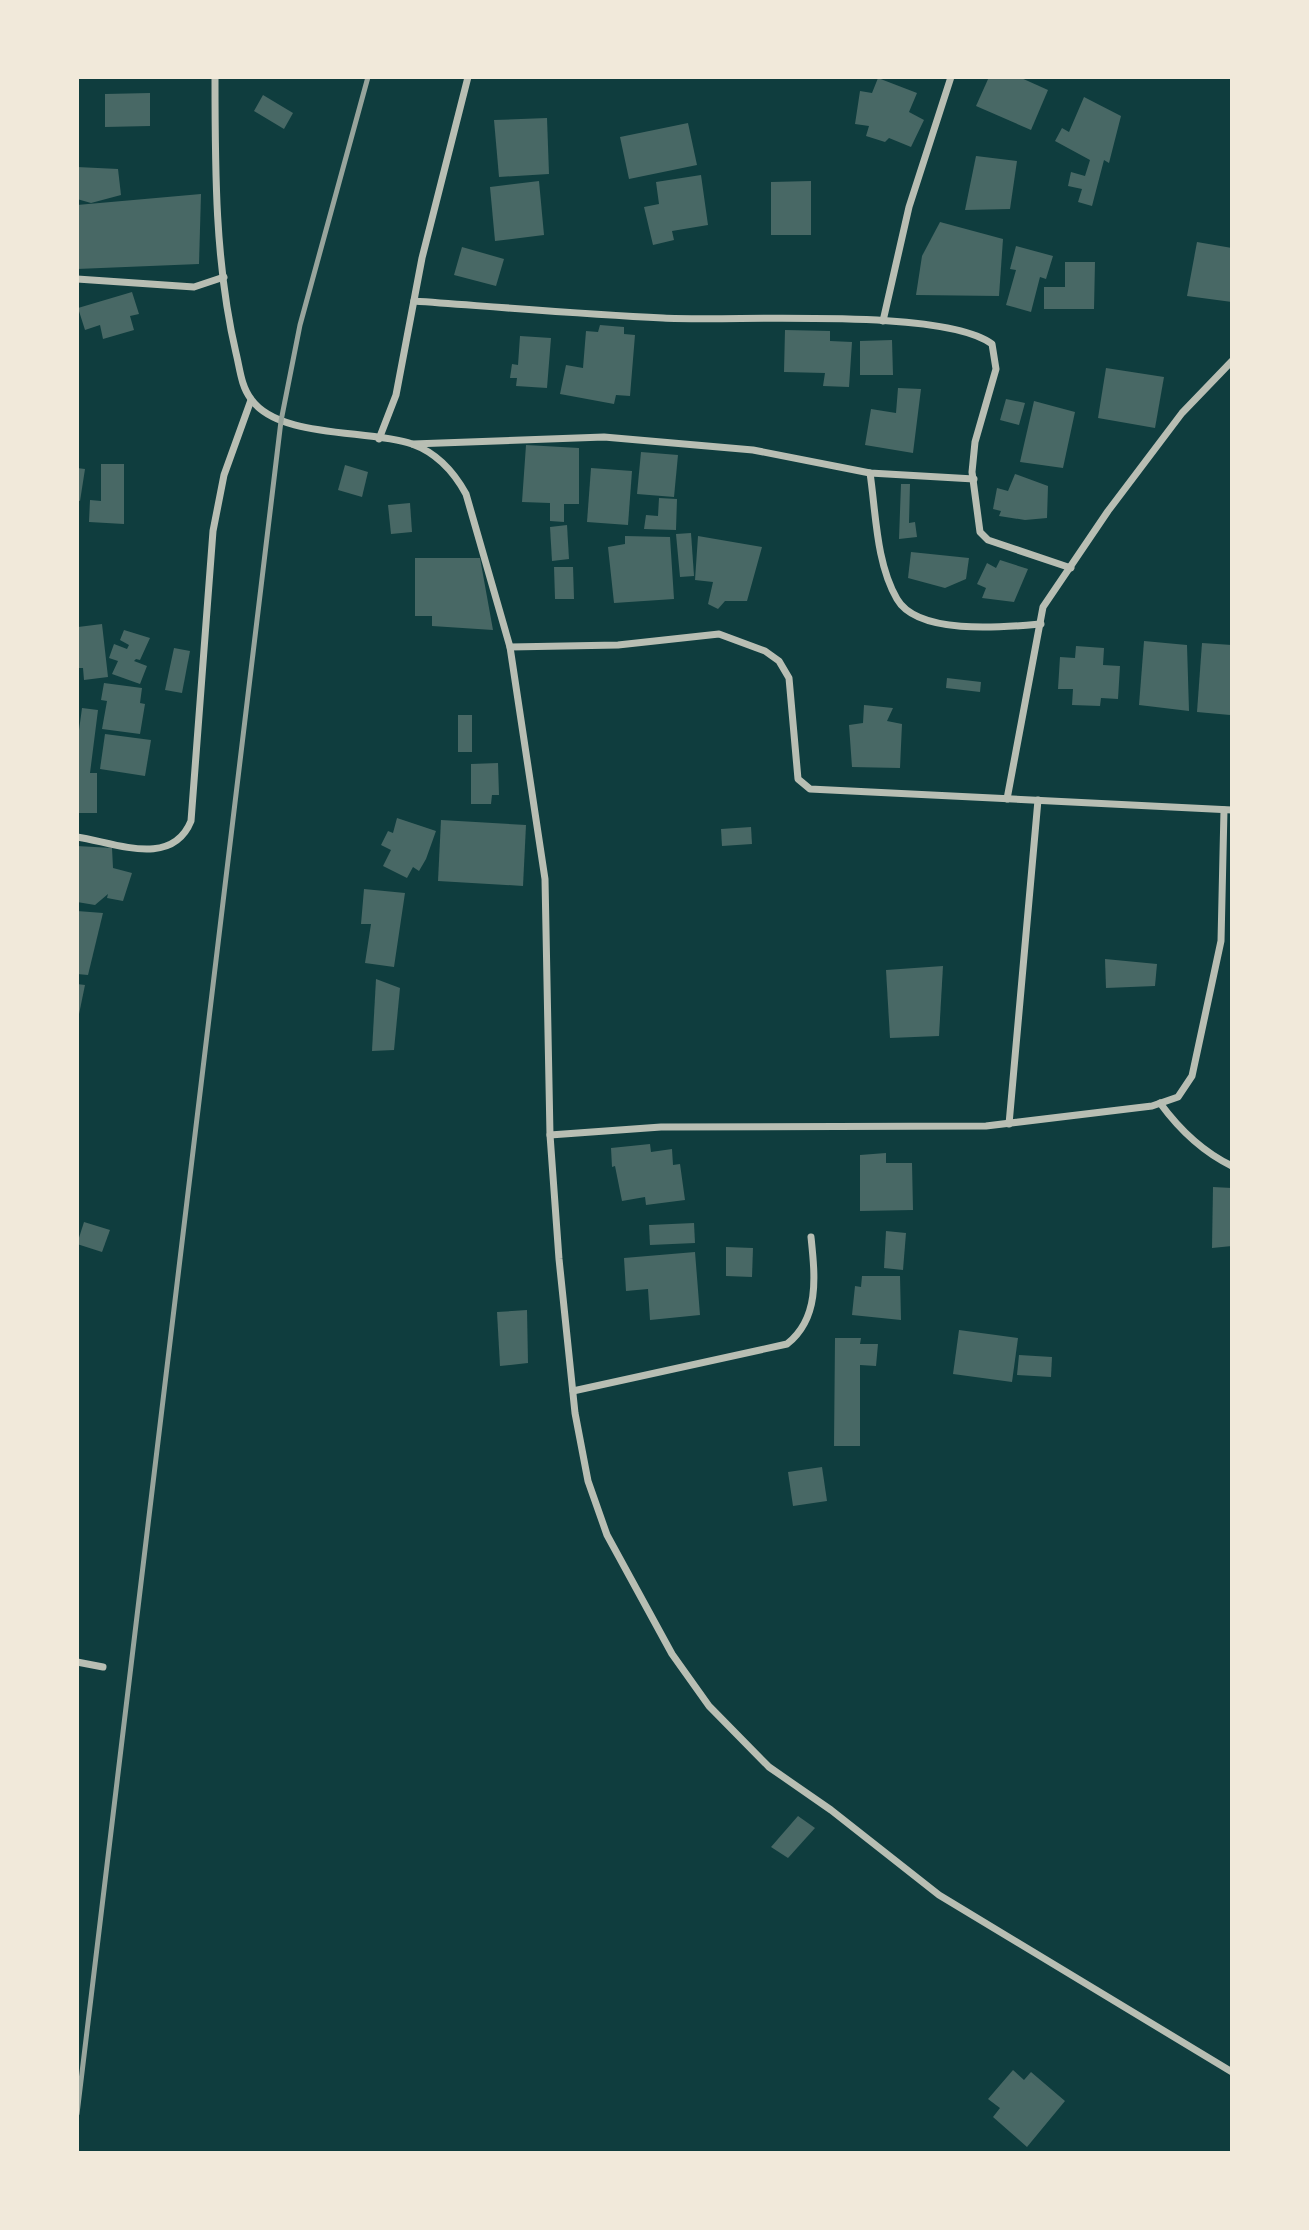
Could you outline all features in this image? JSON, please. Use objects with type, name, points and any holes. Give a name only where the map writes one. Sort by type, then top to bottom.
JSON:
[{"type":"street","points":[[215,77],[215,175],[228,317],[243,384],[251,400],[261,410],[281,421],[412,444],[604,437],[753,450],[870,472],[974,479]]},
{"type":"street","points":[[379,439],[396,395],[414,301],[468,77]]},
{"type":"street","points":[[883,321],[909,207],[951,77]]},
{"type":"street","points":[[77,279],[194,287],[224,277]]},
{"type":"street","points":[[414,301],[666,318],[883,321],[978,333],[992,344],[996,369],[975,442],[974,479],[980,531],[988,540],[1071,568]]},
{"type":"street","points":[[1007,799],[1043,607],[1108,511],[1182,413],[1232,361]]},
{"type":"street","points":[[77,837],[159,850],[185,836],[191,821],[213,531],[224,475],[251,400]]},
{"type":"street","points":[[412,444],[441,461],[455,474],[466,494],[510,647],[545,879],[550,1135],[573,1391],[588,1481],[607,1535],[672,1654],[709,1706],[769,1766],[831,1810],[939,1895],[1232,2072]]},
{"type":"street","points":[[870,472],[882,554],[898,602],[916,615],[943,624],[989,629],[1041,624]]},
{"type":"street","points":[[510,647],[618,645],[719,634],[765,651],[779,661],[789,678],[798,779],[804,787],[820,791],[1228,810],[1220,941],[1192,1076],[1178,1097],[1160,1103],[1009,1124],[661,1127],[550,1135]]},
{"type":"street","points":[[1009,1124],[1038,800]]},
{"type":"street","points":[[1160,1103],[1175,1124],[1217,1159],[1232,1166]]},
{"type":"street","points":[[573,1391],[787,1344],[802,1332],[810,1314],[814,1290],[811,1237]]},
{"type":"street","points":[[77,1662],[103,1667]]},
{"type":"building","points":[[989,77],[1019,77],[1048,90],[1031,130],[976,106]]},
{"type":"building","points":[[878,78],[917,93],[909,112],[924,120],[911,147],[889,138],[885,142],[866,136],[869,126],[855,124],[860,91],[872,93]]},
{"type":"building","points":[[150,93],[150,126],[105,127],[105,94]]},
{"type":"building","points":[[263,95],[293,113],[284,129],[254,111]]},
{"type":"building","points":[[1084,97],[1121,116],[1109,163],[1104,160],[1092,206],[1078,202],[1082,189],[1068,186],[1071,172],[1085,176],[1090,160],[1055,141],[1062,128],[1069,132]]},
{"type":"building","points":[[547,118],[549,174],[499,177],[494,120]]},
{"type":"building","points":[[688,123],[697,165],[629,179],[620,137]]},
{"type":"building","points":[[976,156],[1017,161],[1010,209],[965,210]]},
{"type":"building","points":[[77,167],[118,169],[121,195],[91,203],[77,199]]},
{"type":"building","points":[[701,175],[708,225],[672,231],[674,240],[653,245],[644,207],[659,204],[656,182]]},
{"type":"building","points":[[539,181],[544,235],[495,241],[490,187]]},
{"type":"building","points":[[811,181],[811,235],[771,235],[771,182]]},
{"type":"building","points":[[201,194],[199,264],[77,269],[77,205]]},
{"type":"building","points":[[940,222],[1003,239],[999,296],[916,295],[922,256]]},
{"type":"building","points":[[1197,242],[1232,248],[1232,302],[1187,296]]},
{"type":"building","points":[[1016,246],[1053,256],[1046,279],[1040,277],[1031,312],[1006,305],[1016,270],[1010,269]]},
{"type":"building","points":[[462,247],[504,259],[496,286],[454,275]]},
{"type":"building","points":[[1065,262],[1095,262],[1094,309],[1044,309],[1044,287],[1065,287]]},
{"type":"building","points":[[132,292],[139,314],[130,316],[134,330],[103,339],[100,325],[85,330],[78,308]]},
{"type":"building","points":[[600,325],[624,327],[624,334],[635,335],[630,396],[616,395],[614,404],[560,394],[566,365],[583,368],[586,331],[598,332]]},
{"type":"building","points":[[785,330],[830,331],[830,341],[852,342],[849,387],[823,386],[825,373],[784,372]]},
{"type":"building","points":[[520,336],[551,338],[547,388],[516,386],[517,378],[510,378],[512,364],[518,365]]},
{"type":"building","points":[[892,340],[893,375],[860,375],[860,341]]},
{"type":"building","points":[[1106,368],[1164,377],[1155,428],[1098,418]]},
{"type":"building","points":[[898,388],[921,389],[913,453],[865,445],[871,409],[896,413]]},
{"type":"building","points":[[1006,399],[1025,403],[1019,425],[1000,420]]},
{"type":"building","points":[[1034,401],[1075,412],[1063,468],[1020,462]]},
{"type":"building","points":[[526,445],[579,448],[579,504],[564,504],[564,522],[550,521],[550,503],[522,502]]},
{"type":"building","points":[[641,452],[678,455],[674,497],[637,494]]},
{"type":"building","points":[[101,464],[124,464],[124,524],[89,522],[90,500],[101,501]]},
{"type":"building","points":[[345,465],[368,472],[362,497],[338,490]]},
{"type":"building","points":[[77,468],[85,469],[80,501],[77,500]]},
{"type":"building","points":[[591,468],[632,471],[628,525],[587,522]]},
{"type":"building","points":[[1015,474],[1048,486],[1047,518],[1025,520],[999,516],[1001,511],[993,509],[997,488],[1008,491]]},
{"type":"building","points":[[901,484],[910,484],[909,523],[915,522],[917,537],[899,539]]},
{"type":"building","points":[[659,498],[677,499],[676,530],[644,529],[646,515],[658,516]]},
{"type":"building","points":[[410,503],[412,532],[391,534],[388,505]]},
{"type":"building","points":[[567,525],[569,559],[552,561],[550,527]]},
{"type":"building","points":[[691,533],[694,576],[680,577],[676,534]]},
{"type":"building","points":[[625,536],[670,537],[674,599],[614,603],[608,547],[625,544]]},
{"type":"building","points":[[698,536],[762,547],[747,601],[725,601],[718,609],[708,604],[713,582],[695,580]]},
{"type":"building","points":[[911,552],[969,558],[966,579],[945,588],[908,578]]},
{"type":"building","points":[[415,558],[480,558],[493,630],[432,626],[432,616],[415,616]]},
{"type":"building","points":[[1000,560],[1028,569],[1014,602],[982,598],[986,588],[977,584],[987,563],[996,568]]},
{"type":"building","points":[[554,567],[573,567],[574,599],[555,599]]},
{"type":"building","points":[[102,624],[108,677],[84,680],[83,668],[77,668],[78,627]]},
{"type":"building","points":[[124,630],[150,638],[140,660],[134,661],[147,666],[140,684],[112,674],[118,661],[109,658],[114,644],[127,649],[129,645],[120,640]]},
{"type":"building","points":[[1144,641],[1187,645],[1189,711],[1139,705]]},
{"type":"building","points":[[1202,643],[1232,645],[1230,715],[1197,712]]},
{"type":"building","points":[[1076,646],[1104,648],[1103,665],[1120,666],[1118,699],[1101,698],[1100,706],[1072,705],[1073,689],[1058,689],[1060,657],[1075,658]]},
{"type":"building","points":[[174,648],[190,651],[182,693],[165,690]]},
{"type":"building","points":[[947,678],[981,682],[980,692],[946,688]]},
{"type":"building","points":[[104,683],[142,688],[140,703],[145,704],[140,734],[102,729],[107,701],[101,700]]},
{"type":"building","points":[[864,705],[893,708],[887,721],[902,724],[900,768],[852,767],[849,725],[863,723]]},
{"type":"building","points":[[82,708],[98,710],[90,773],[97,773],[97,813],[77,813],[77,745]]},
{"type":"building","points":[[458,715],[472,715],[472,752],[458,752]]},
{"type":"building","points":[[105,734],[151,740],[145,776],[100,769]]},
{"type":"building","points":[[498,763],[499,795],[492,795],[491,804],[471,804],[471,764]]},
{"type":"building","points":[[397,818],[436,831],[419,871],[413,867],[407,878],[383,866],[391,850],[381,845],[388,831],[393,833]]},
{"type":"building","points":[[441,820],[526,825],[523,886],[438,881]]},
{"type":"building","points":[[751,827],[752,844],[722,846],[721,829]]},
{"type":"building","points":[[77,846],[112,848],[113,868],[132,873],[123,901],[107,898],[108,894],[95,905],[77,902]]},
{"type":"building","points":[[364,889],[405,893],[394,967],[365,963],[371,924],[361,924]]},
{"type":"building","points":[[77,911],[103,913],[88,975],[77,974]]},
{"type":"building","points":[[1105,959],[1157,964],[1155,986],[1106,988]]},
{"type":"building","points":[[943,966],[939,1036],[890,1038],[886,970]]},
{"type":"building","points":[[376,979],[400,988],[394,1050],[372,1051]]},
{"type":"building","points":[[77,984],[85,985],[78,1019],[77,1018]]},
{"type":"building","points":[[650,1144],[651,1152],[672,1149],[673,1165],[680,1164],[685,1200],[646,1205],[645,1197],[622,1201],[615,1166],[612,1167],[611,1148]]},
{"type":"building","points":[[886,1153],[886,1163],[912,1163],[913,1210],[860,1211],[860,1155]]},
{"type":"building","points":[[1213,1187],[1232,1188],[1232,1246],[1212,1248]]},
{"type":"building","points":[[84,1222],[110,1230],[102,1252],[77,1244]]},
{"type":"building","points":[[694,1223],[695,1243],[650,1245],[649,1225]]},
{"type":"building","points":[[886,1231],[906,1233],[903,1270],[884,1268]]},
{"type":"building","points":[[726,1247],[753,1248],[752,1277],[726,1276]]},
{"type":"building","points":[[695,1252],[700,1315],[650,1320],[648,1289],[626,1291],[624,1258]]},
{"type":"building","points":[[862,1276],[900,1276],[901,1320],[852,1315],[855,1286],[861,1287]]},
{"type":"building","points":[[527,1310],[528,1363],[500,1366],[497,1312]]},
{"type":"building","points":[[959,1330],[1018,1338],[1012,1382],[953,1374]]},
{"type":"building","points":[[835,1338],[861,1338],[860,1344],[878,1344],[876,1366],[860,1365],[860,1446],[834,1446]]},
{"type":"building","points":[[1019,1355],[1052,1357],[1051,1377],[1017,1375]]},
{"type":"building","points":[[822,1467],[827,1501],[793,1506],[788,1472]]},
{"type":"building","points":[[798,1816],[815,1828],[788,1858],[771,1847]]},
{"type":"building","points":[[1013,2070],[1024,2080],[1031,2072],[1065,2101],[1027,2147],[993,2117],[1000,2108],[988,2099]]},
{"type":"railway","points":[[77,2114],[281,421],[300,325],[368,77]]}]
